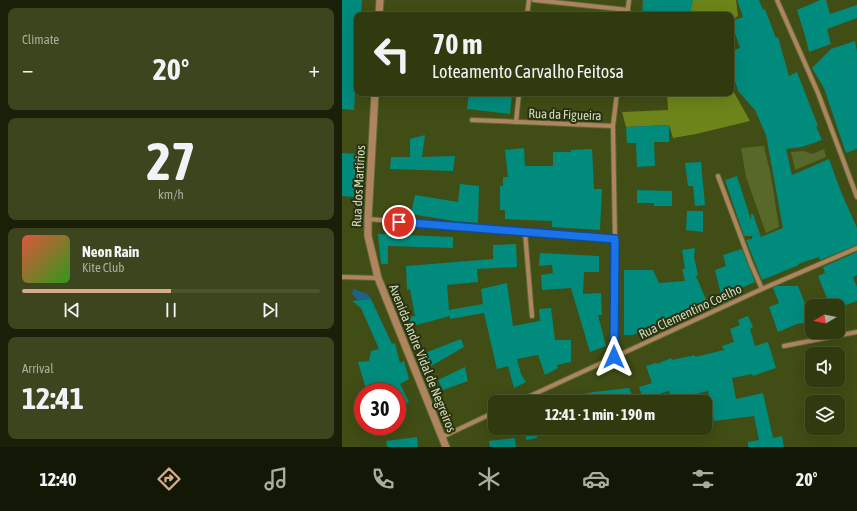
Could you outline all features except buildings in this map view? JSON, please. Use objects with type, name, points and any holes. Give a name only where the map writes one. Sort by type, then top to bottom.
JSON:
[{"type":"street","points":[[379,12],[380,0]]},
{"type":"street","points":[[527,12],[529,0]]},
{"type":"street","points":[[534,0],[628,10],[629,0]]},
{"type":"street","points":[[777,0],[818,93],[857,197]]},
{"type":"street","name":"Rua dos Martirios","points":[[375,96],[368,236],[378,278]]},
{"type":"street","name":"Rua da Figueira","points":[[516,122],[519,96]]},
{"type":"street","points":[[614,357],[615,239],[613,126],[617,96]]},
{"type":"street","name":"Rua da Figueira","points":[[472,120],[613,126]]},
{"type":"street","name":"Rua Clementino Coelho","points":[[718,176],[762,289]]},
{"type":"street","points":[[368,219],[615,239]]},
{"type":"street","points":[[525,232],[532,316]]},
{"type":"street","name":"Rua Clementino Coelho","points":[[532,395],[762,289],[857,248]]},
{"type":"street","points":[[342,277],[378,278]]},
{"type":"street","name":"Avenida Andre Vidal de Negreiros","points":[[378,278],[446,447]]},
{"type":"street","points":[[784,346],[857,332]]},
{"type":"street","points":[[442,437],[488,415]]},
{"type":"green space","points":[[693,0],[736,0],[738,16],[734,19],[734,12],[689,12]]},
{"type":"green space","points":[[734,92],[750,121],[673,138],[669,125],[626,127],[622,112],[668,110],[667,96],[734,96]]},
{"type":"green space","points":[[764,146],[771,176],[779,227],[766,233],[746,177],[741,148]]},
{"type":"green space","points":[[824,149],[826,157],[795,170],[791,152],[803,151],[812,154]]},
{"type":"water","points":[[353,289],[368,294],[371,299],[358,300],[352,294]]},
{"type":"route","points":[[399,222],[615,239],[614,357]]}]
